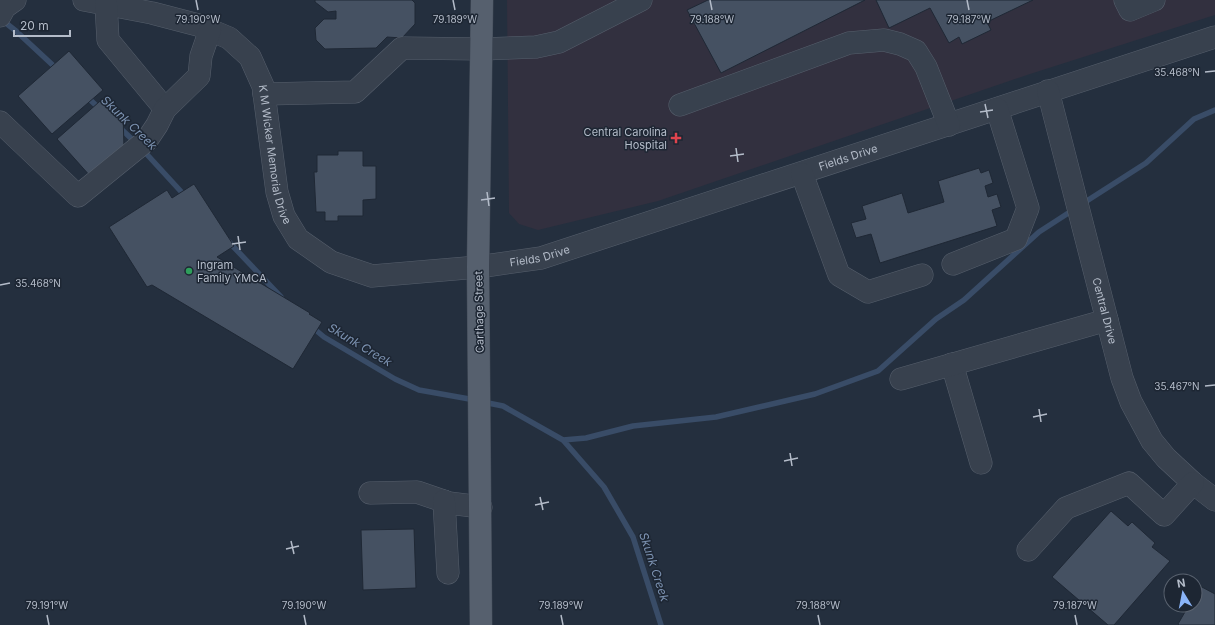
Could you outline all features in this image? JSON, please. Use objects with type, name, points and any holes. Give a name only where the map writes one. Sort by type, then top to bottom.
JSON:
[{"type":"main road","name":"Carthage Street","points":[[481,625],[478,267],[482,0]]},
{"type":"street","points":[[0,16],[5,7],[15,0]]},
{"type":"street","name":"K M Wicker Memorial Drive","points":[[84,0],[152,13],[198,25],[229,38],[250,57],[263,86],[277,192],[284,216],[298,240],[331,262],[372,276],[478,267]]},
{"type":"street","points":[[264,94],[355,92],[402,48],[482,49],[536,47],[559,42],[641,0]]},
{"type":"street","points":[[1125,0],[1130,10],[1154,0]]},
{"type":"street","points":[[106,4],[108,40],[165,109]]},
{"type":"street","points":[[0,122],[78,196],[147,140],[165,109],[199,76],[201,56],[210,30]]},
{"type":"street","name":"Fields Drive","points":[[478,267],[541,258],[802,174],[1048,91],[1215,37]]},
{"type":"street","points":[[680,105],[849,42],[884,40],[900,44],[916,51],[926,67],[949,125]]},
{"type":"street","name":"Central Drive","points":[[1048,91],[1122,378],[1134,408],[1152,440],[1166,458],[1193,484],[1215,500]]},
{"type":"street","points":[[953,264],[1016,239],[1028,208],[997,109]]},
{"type":"street","points":[[802,174],[839,275],[868,292],[922,275]]},
{"type":"street","points":[[901,379],[1107,320]]},
{"type":"street","points":[[952,364],[981,463]]},
{"type":"street","points":[[1028,550],[1066,508],[1129,483],[1164,515],[1193,484]]},
{"type":"street","points":[[370,493],[417,492],[449,503],[481,507]]},
{"type":"street","points":[[444,501],[448,573]]},
{"type":"shaded area","name":"Central Carolina Hospital","points":[[507,0],[1215,0],[1215,15],[1030,74],[658,201],[538,230],[519,224],[509,213]]},
{"type":"building","points":[[315,0],[412,0],[415,3],[415,24],[402,38],[387,37],[376,48],[325,49],[316,40],[315,28],[324,19],[336,19],[336,11],[328,12],[315,2]]},
{"type":"building","points":[[708,0],[865,0],[721,73],[687,10]]},
{"type":"building","points":[[876,0],[1033,0],[987,22],[991,30],[962,44],[959,37],[949,43],[930,8],[889,28]]},
{"type":"building","points":[[69,51],[103,90],[52,134],[18,96]]},
{"type":"building","points":[[107,95],[123,113],[124,148],[91,177],[57,139]]},
{"type":"building","points":[[338,151],[363,151],[363,166],[376,166],[376,199],[363,200],[363,216],[338,216],[338,221],[325,221],[325,212],[316,212],[314,172],[317,172],[317,155],[338,155]]},
{"type":"building","points":[[979,168],[981,173],[989,170],[993,183],[985,186],[988,197],[997,194],[1001,207],[992,210],[997,226],[880,263],[871,234],[856,238],[851,223],[866,219],[862,206],[902,193],[908,213],[944,202],[938,181]]},
{"type":"building","name":"Ingram Family YMCA","points":[[194,184],[234,246],[217,257],[310,313],[309,314],[322,322],[293,369],[152,285],[147,287],[109,227],[167,190],[172,198]]},
{"type":"building","points":[[1111,511],[1128,526],[1132,522],[1155,543],[1152,547],[1170,561],[1114,625],[1108,625],[1052,577]]},
{"type":"building","points":[[414,529],[416,588],[363,590],[361,530]]},
{"type":"building","points":[[1203,588],[1215,594],[1215,625],[1178,624],[1184,613],[1203,613]]},
{"type":"waterway","name":"Skunk Creek","points":[[2,20],[58,70]]},
{"type":"waterway","name":"Skunk Creek","points":[[85,95],[101,110]]},
{"type":"waterway","points":[[1082,204],[1146,163],[1194,119],[1215,110]]},
{"type":"waterway","name":"Skunk Creek","points":[[119,127],[136,143]]},
{"type":"waterway","name":"Skunk Creek","points":[[142,149],[186,197]]},
{"type":"waterway","points":[[563,440],[586,438],[633,426],[716,417],[815,394],[878,371],[936,319],[964,300],[1039,232],[1073,210]]},
{"type":"waterway","name":"Skunk Creek","points":[[228,241],[281,297]]},
{"type":"waterway","name":"Skunk Creek","points":[[312,327],[324,337],[395,379],[419,390],[475,400]]},
{"type":"waterway","name":"Skunk Creek","points":[[483,402],[503,406],[563,440],[604,487],[633,537],[661,625]]},
{"type":"place","name":"Central Carolina Hospital","points":[[676,138]]},
{"type":"place","name":"Ingram Family YMCA","points":[[189,271]]}]
